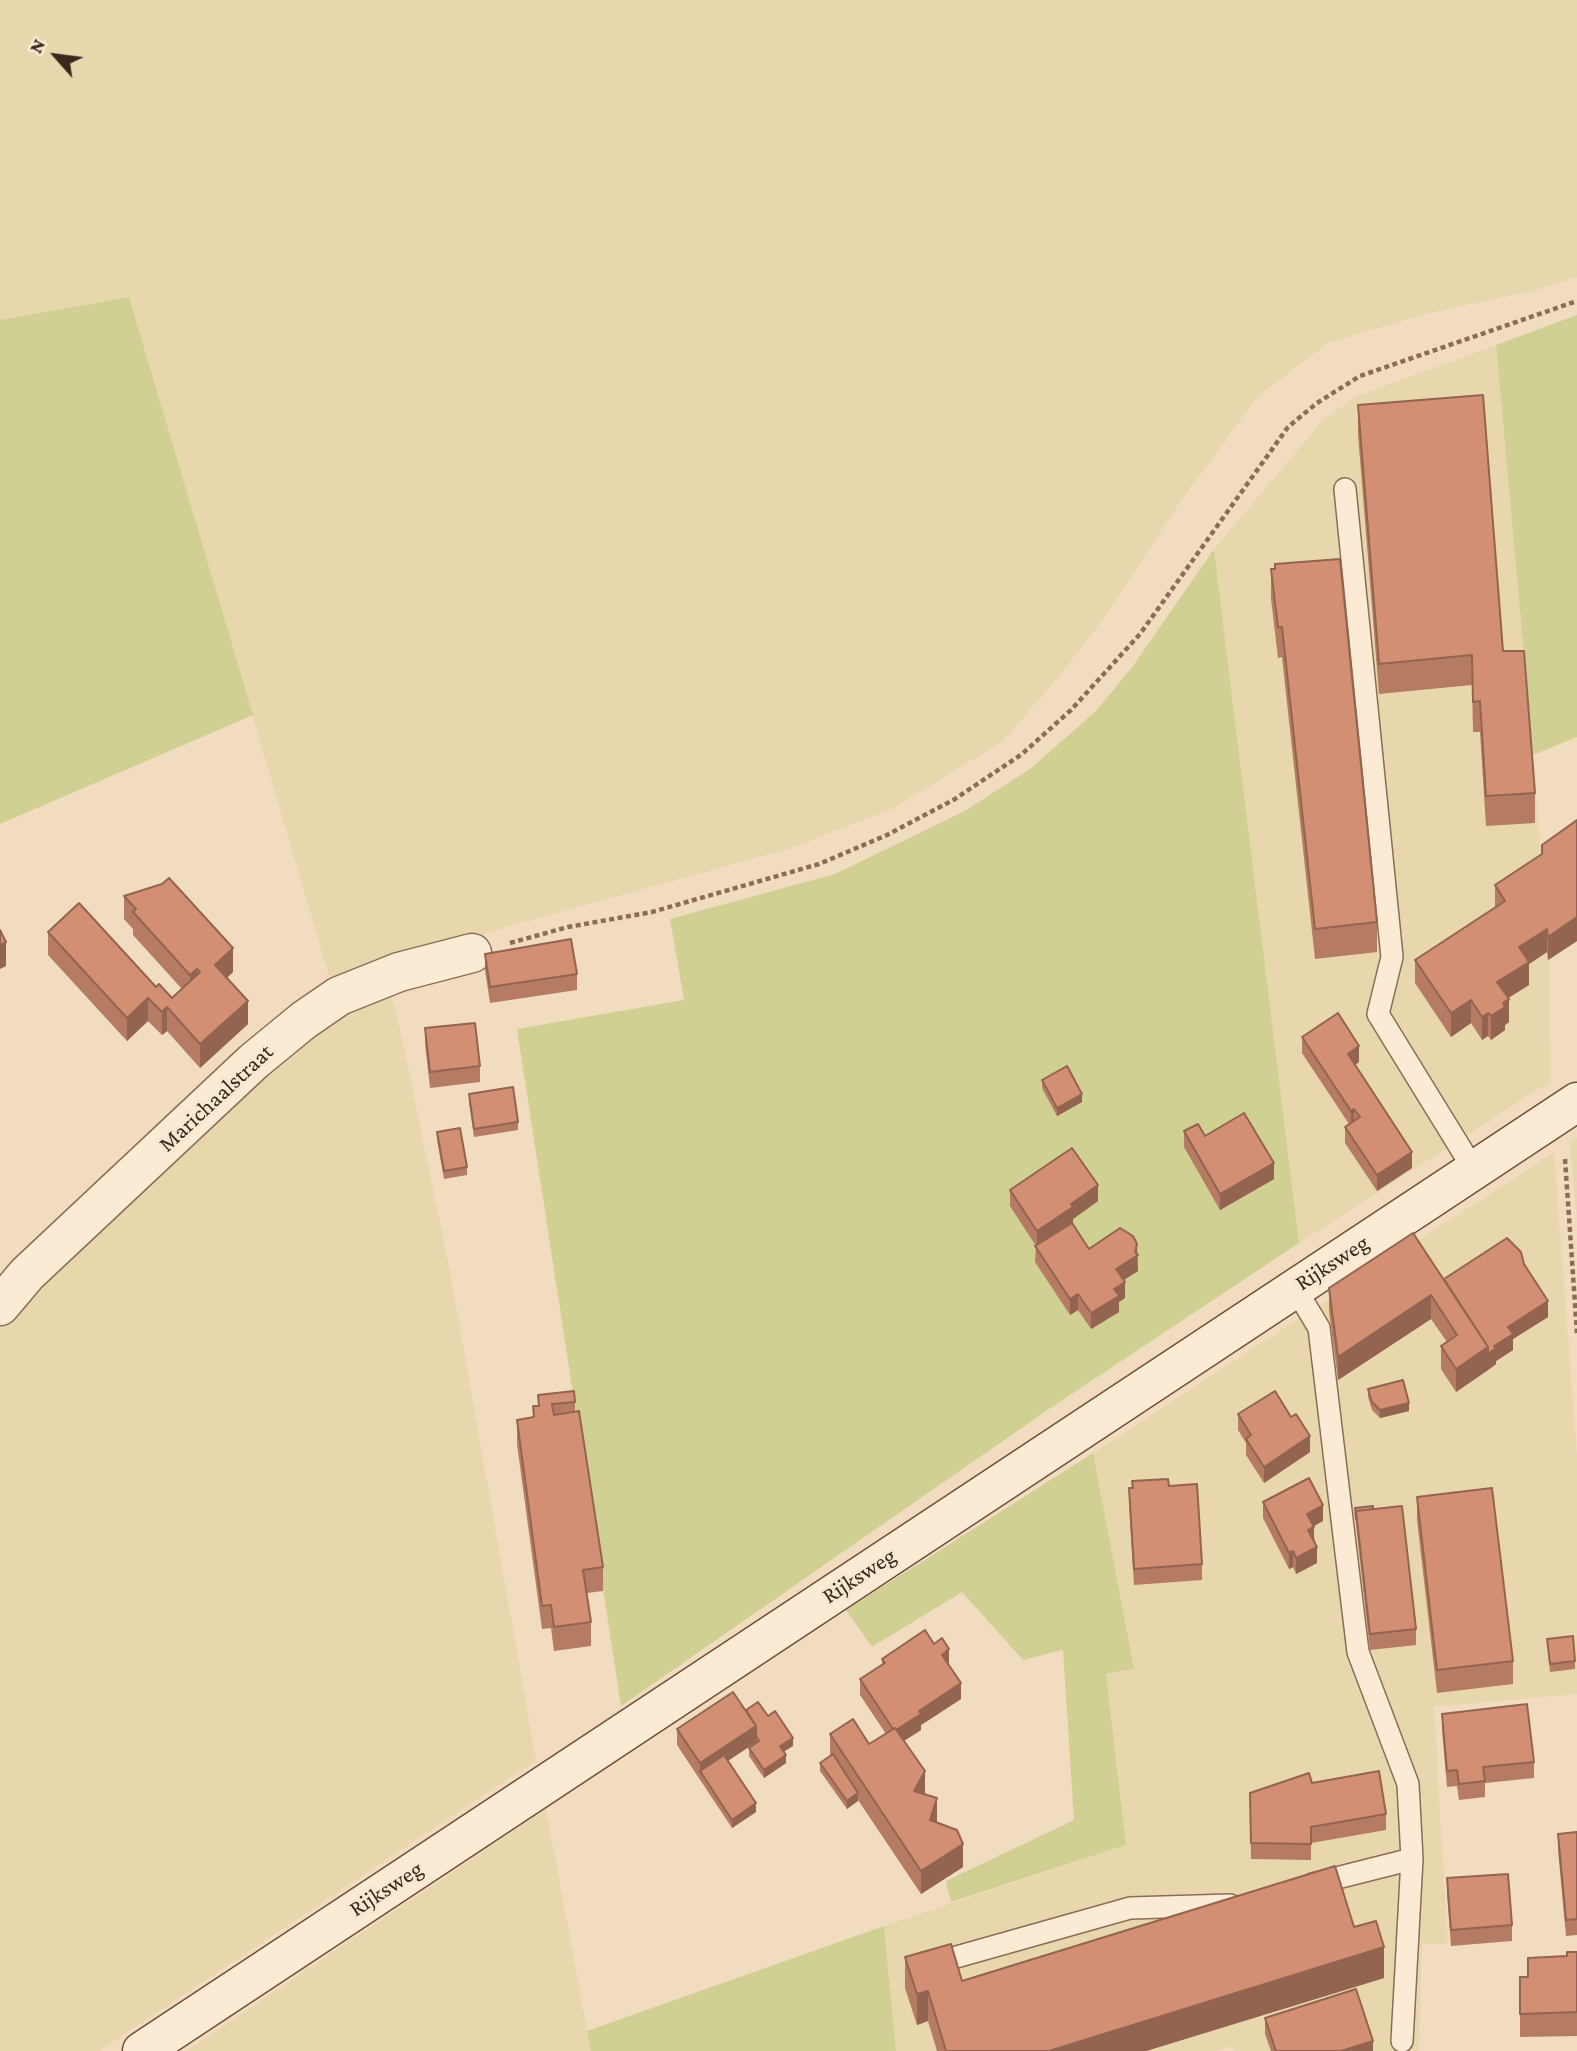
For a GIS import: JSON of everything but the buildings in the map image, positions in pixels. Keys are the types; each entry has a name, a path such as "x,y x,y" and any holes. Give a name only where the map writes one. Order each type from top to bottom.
{"main road":[{"name":"Marichaalstraat","path":"0,1306 47,1255 254,1061 304,1020 339,996 399,972 472,953"},
{"name":"Rijksweg","path":"142,2051 1563,1111"}],"lane":[{"path":"1345,489 1392,957 1378,1014 1474,1170"},
{"path":"1295,1288 1319,1328 1358,1652 1408,1784 1412,1859 1402,2040"},
{"path":"1293,1889 1412,1859"},
{"path":"910,1970 1130,1908 1227,1906 1253,1899"}],"path":[{"path":"472,953 568,927 652,912 819,864 887,835 955,799 1022,754 1071,710 1140,634 1288,427 1317,403 1360,376 1577,301"},
{"path":"1563,1111 1577,1332"}],"shaded area":[{"path":"0,0 1577,0 1577,277 1537,290 1430,313 1328,343 1257,397 1178,505 1107,614 1062,673 1002,742 892,809 792,848 510,926 331,983 129,297 0,320"},
{"path":"1496,345 1549,960 1551,1081 1299,1243 1214,549 1324,419 1357,396"},
{"path":"389,990 399,1024 450,1271 536,1760 99,2051 0,2051 0,1329 12,1311 325,1020"},
{"path":"1577,1137 1577,1223 1570,1141"},
{"path":"1554,1152 1577,1455 1577,1694 1434,1707 1448,1944 1422,1944 1419,2051 1234,2051 1232,2046 1215,2051 896,2051 884,1926 1126,1845 1106,1673 1134,1667 1093,1453"},
{"path":"546,1809 591,2051 186,2051"}],"green space":[{"path":"129,297 253,715 0,824 0,320"},
{"path":"1577,315 1577,737 1533,755 1496,345"},
{"path":"1214,549 1299,1243 1046,1411 621,1706 517,1029 684,1000 670,919 835,874 965,811 1030,769 1096,711 1133,666"},
{"path":"1093,1453 1134,1668 1106,1674 1126,1845 951,1902 946,1881 1074,1820 1063,1650 1023,1660 962,1592 872,1647 846,1610"},
{"path":"884,1926 896,2051 591,2051 587,2031"}]}
